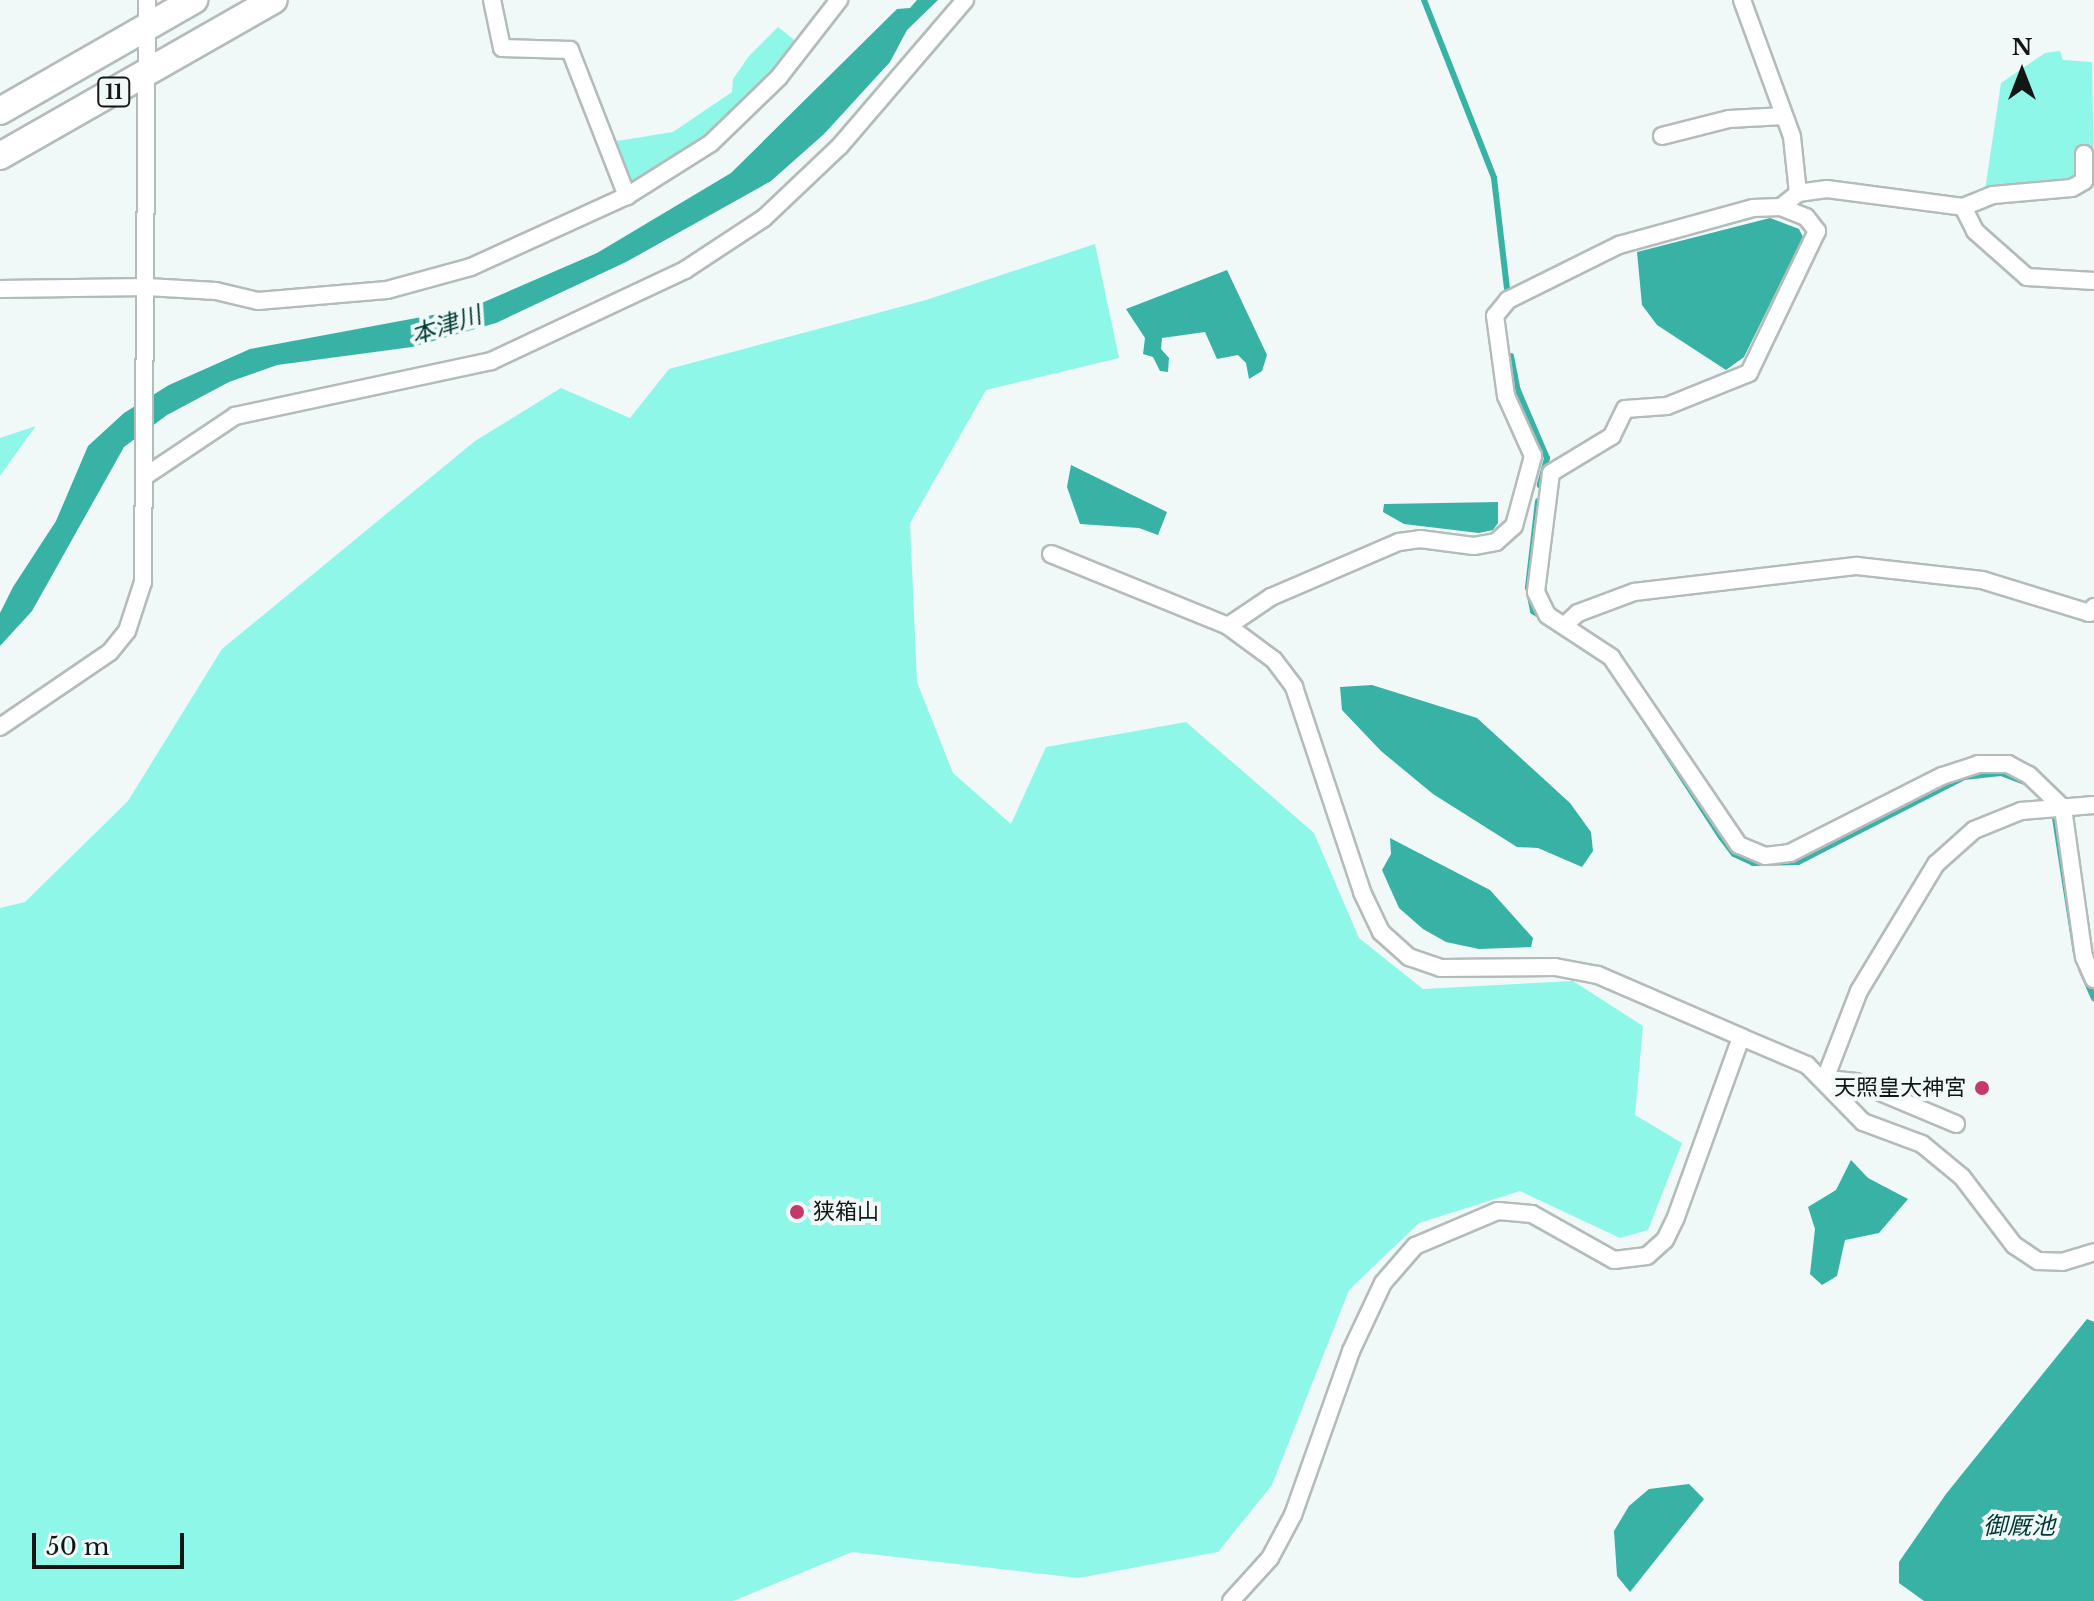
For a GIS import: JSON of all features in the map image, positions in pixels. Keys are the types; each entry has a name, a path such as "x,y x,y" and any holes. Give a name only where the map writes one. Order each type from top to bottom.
{"highway":[{"name":"11","path":"0,111 147,13 194,0"},
{"name":"11","path":"0,156 274,0"}],"street":[{"path":"492,0 502,48 570,50 627,196"},
{"path":"0,289 147,287 216,291 258,301 387,290 471,267 627,196 711,143 779,77 839,0"},
{"path":"147,470 235,416 491,361 685,270 764,218 840,146 965,0"},
{"path":"1742,0 1792,137 1798,193"},
{"path":"0,727 69,685 127,631 145,565 147,13"},
{"path":"1662,136 1729,119 1784,116"},
{"path":"1781,207 1798,193 1827,189 1963,207 1993,195 2072,188 2084,181 2084,154"},
{"path":"1228,626 1271,597 1399,542 1496,542 1514,526 1533,456 1506,396 1498,362 1495,316 1508,300 1619,245 1753,208 1781,207 1806,217 1817,231 1749,373 1667,406 1625,409 1612,436 1551,473 1536,592 1547,615 1566,624 1611,657 1739,845 1765,856 1790,853 1942,776 1978,764 2018,770 2051,791 2063,808 2084,957 2094,979"},
{"path":"1963,207 1975,231 2027,277 2094,281"},
{"path":"1051,554 1228,626 1274,660 1294,687 1362,892 1381,932 1409,957 1441,968 1555,967 1598,975 1741,1037 1774,1048 1825,1079 1863,1122 1922,1144 1962,1177 2014,1245 2038,1261 2062,1262 2094,1252"},
{"path":"1566,624 1578,613 1634,592 1827,567 1982,580 2089,613 2094,607"},
{"path":"1825,1079 1859,991 1936,864 1974,830 2021,811 2094,805"},
{"path":"1231,1601 1270,1558 1293,1515 1351,1351 1383,1283 1415,1246 1498,1211 1532,1214 1614,1260 1647,1256 1665,1240 1676,1217 1741,1037"},
{"path":"1825,1079 1856,1082 1956,1124"}],"shaded area":[{"path":"778,27 798,43 765,83 728,122 630,188 617,141 673,132 732,92 733,79 749,56"},
{"path":"2060,51 2063,60 2092,62 2094,183 1985,190 2001,83 2045,53"},
{"path":"1095,244 1119,358 986,390 910,523 917,682 953,773 1011,824 1046,747 1186,722 1314,833 1359,938 1423,989 1573,981 1643,1026 1635,1115 1682,1143 1648,1230 1620,1238 1520,1191 1419,1223 1349,1290 1272,1485 1218,1552 1078,1578 852,1552 733,1601 0,1601 0,908 25,902 128,801 222,649 475,441 561,388 630,418 669,369 926,300"},
{"path":"36,426 27,438 0,476 0,438"}],"water":[{"name":"本津川","path":"917,0 938,0 907,30 890,62 824,134 771,181 626,262 496,323 412,347 277,365 229,382 167,415 124,447 32,611 0,646 0,613 13,587 56,521 88,446 124,413 169,385 250,349 470,308 597,253 731,173 897,9 910,8"},
{"path":"1770,218 1799,229 1803,237 1744,357 1726,370 1657,325 1642,305 1637,252"},
{"path":"1227,270 1267,355 1262,371 1249,379 1246,363 1238,355 1217,359 1205,332 1162,338 1161,349 1169,358 1168,372 1160,371 1153,357 1143,354 1145,338 1126,309"},
{"path":"1071,465 1167,512 1158,535 1139,528 1080,524 1067,487"},
{"path":"1498,502 1498,523 1493,530 1479,533 1404,524 1383,512 1384,504"},
{"path":"1372,685 1477,718 1570,803 1591,832 1593,851 1582,867 1538,848 1517,847 1433,794 1381,751 1342,710 1340,687"},
{"path":"1390,838 1490,890 1533,938 1531,947 1479,949 1446,942 1423,929 1399,908 1382,870 1391,854"},
{"path":"1851,1160 1868,1178 1908,1199 1879,1233 1845,1240 1837,1276 1822,1285 1810,1274 1815,1229 1808,1207 1836,1190"},
{"name":"御厩池","path":"2087,1319 2094,1322 2094,1601 1924,1601 1899,1583 1899,1562 1946,1494"},
{"path":"1689,1484 1704,1499 1630,1592 1617,1576 1614,1531 1629,1506 1649,1489"}],"waterway":[{"path":"1424,0 1494,178 1507,288"},
{"path":"1511,356 1517,388 1547,458 1540,485"},
{"path":"1538,501 1528,587 1533,611 1543,618"},
{"path":"1654,734 1734,854 1753,863 1798,862 1964,777 2001,773 2025,782"},
{"path":"2055,818 2076,954"},
{"path":"2081,969 2094,998"}],"place":[{"name":"天照皇大神宮","path":"1982,1088"},
{"name":"狭箱山","path":"797,1212"}]}
